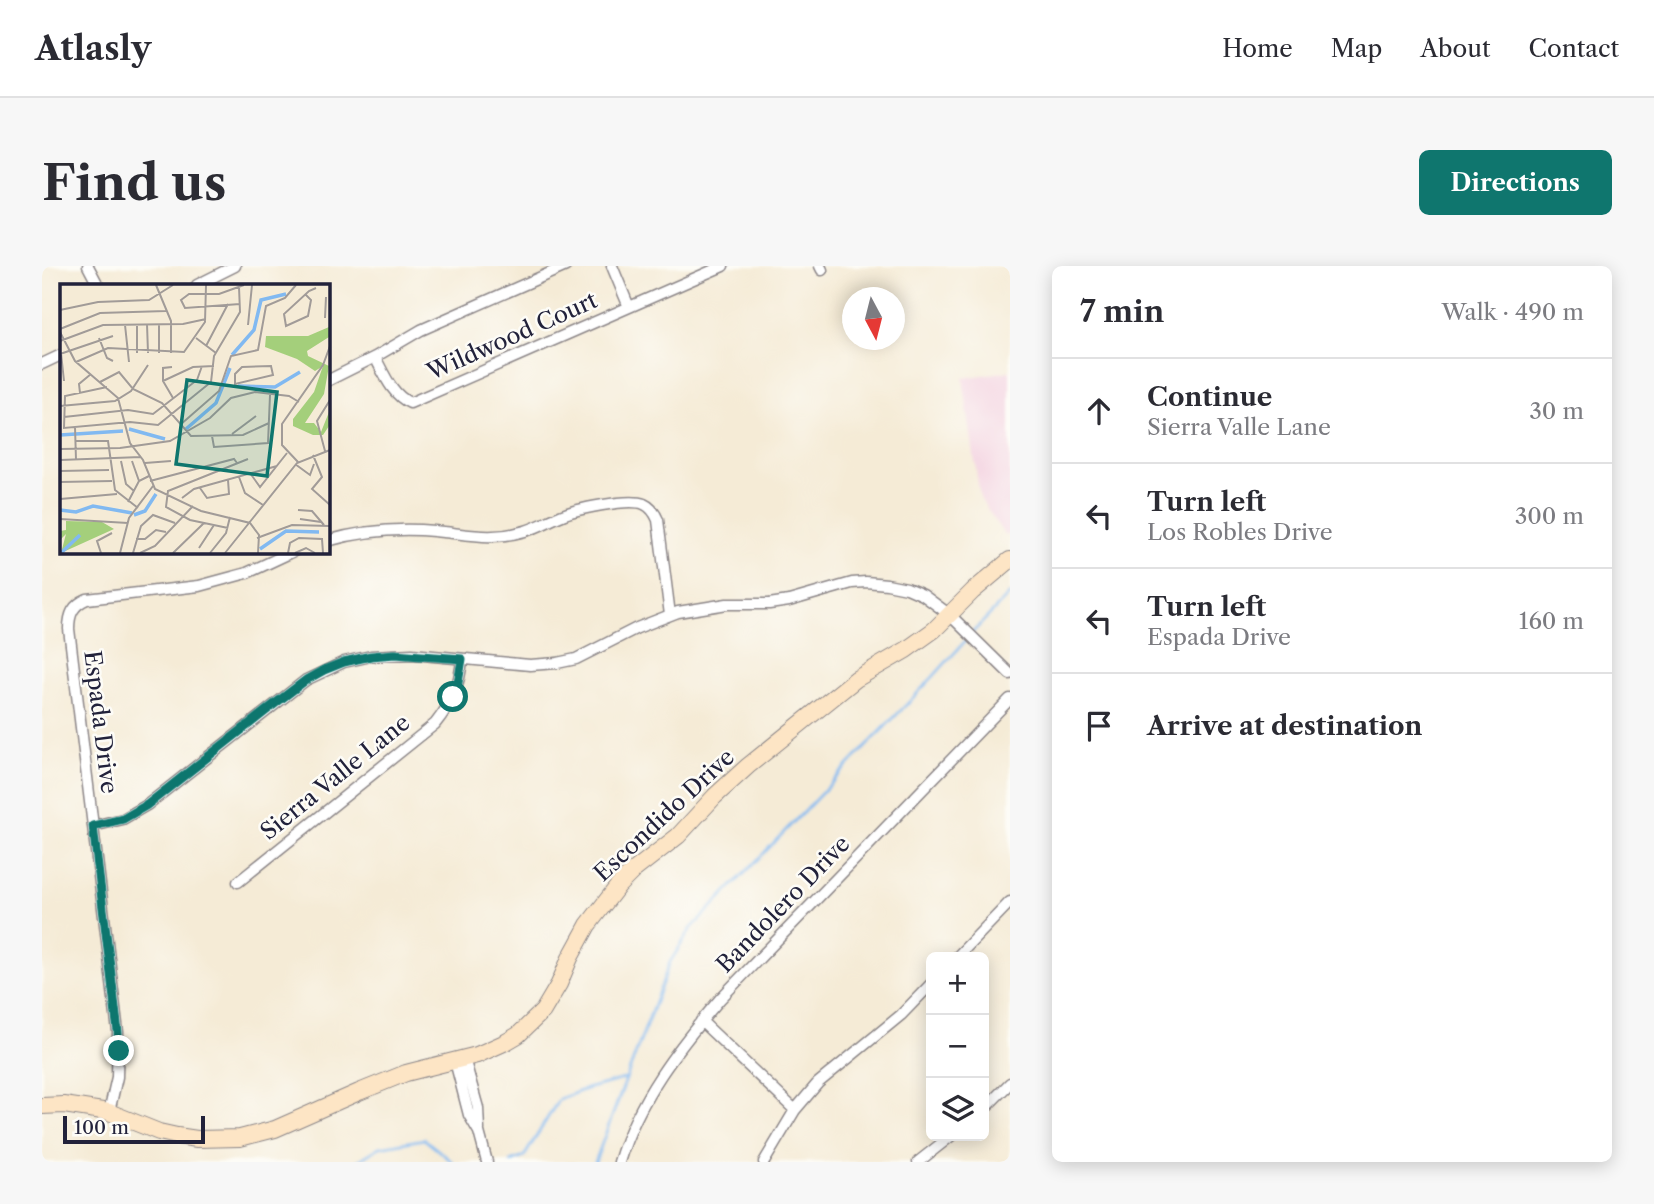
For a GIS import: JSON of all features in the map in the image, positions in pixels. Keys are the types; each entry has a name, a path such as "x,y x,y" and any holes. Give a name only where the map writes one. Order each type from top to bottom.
{"street":[{"path":"88,266 97,284"},
{"path":"329,380 421,330 566,266"},
{"path":"612,266 629,307"},
{"name":"Wildwood Court","path":"375,357 393,389 410,403 723,266"},
{"path":"199,284 229,267"},
{"path":"42,364 60,355"},
{"path":"329,541 396,530 502,537 527,531 559,516 589,507 640,503 650,508 658,520 670,615"},
{"name":"Espada Drive","path":"109,1112 117,1076 118,1032 69,629 71,611 87,599 199,586 223,580 247,573 290,553"},
{"name":"Escondido Drive","path":"42,1106 64,1105 109,1112 159,1132 177,1136 221,1140 240,1138 275,1129 406,1073 477,1055 506,1042 518,1035 543,1011 583,933 601,906 625,879 678,836 715,796 748,766 856,679 919,642 989,576 1010,560"},
{"path":"93,826 123,819 147,805 306,680 344,662 371,656 395,654 530,665 557,663 576,659 637,628 670,615 727,604 789,601 852,583 866,582 897,586 923,595 950,615 1010,674"},
{"name":"Sierra Valle Lane","path":"238,882 435,724 453,697 462,659"},
{"name":"Bandolero Drive","path":"619,1162 638,1114 687,1037 720,999 1010,699"},
{"path":"962,952 1010,902"},
{"path":"764,1162 795,1111 818,1083 901,1015 926,989"},
{"path":"701,1021 795,1111"},
{"path":"460,1060 470,1115 479,1132 487,1162"},
{"path":"989,1104 1010,1083"},
{"path":"918,1162 945,1141"}],"shaded area":[{"path":"1010,371 1010,532 1005,536 980,498 963,378"}],"waterway":[{"path":"972,633 1010,594"},
{"path":"595,1162 670,962 691,929 968,638"},
{"path":"511,1162 524,1157 559,1099 624,1079"},
{"path":"356,1162 380,1147 424,1139 453,1162"}],"route":[{"path":"119,1051 93,826 123,819 147,805 306,680 344,662 395,654 462,659 453,697"}]}
